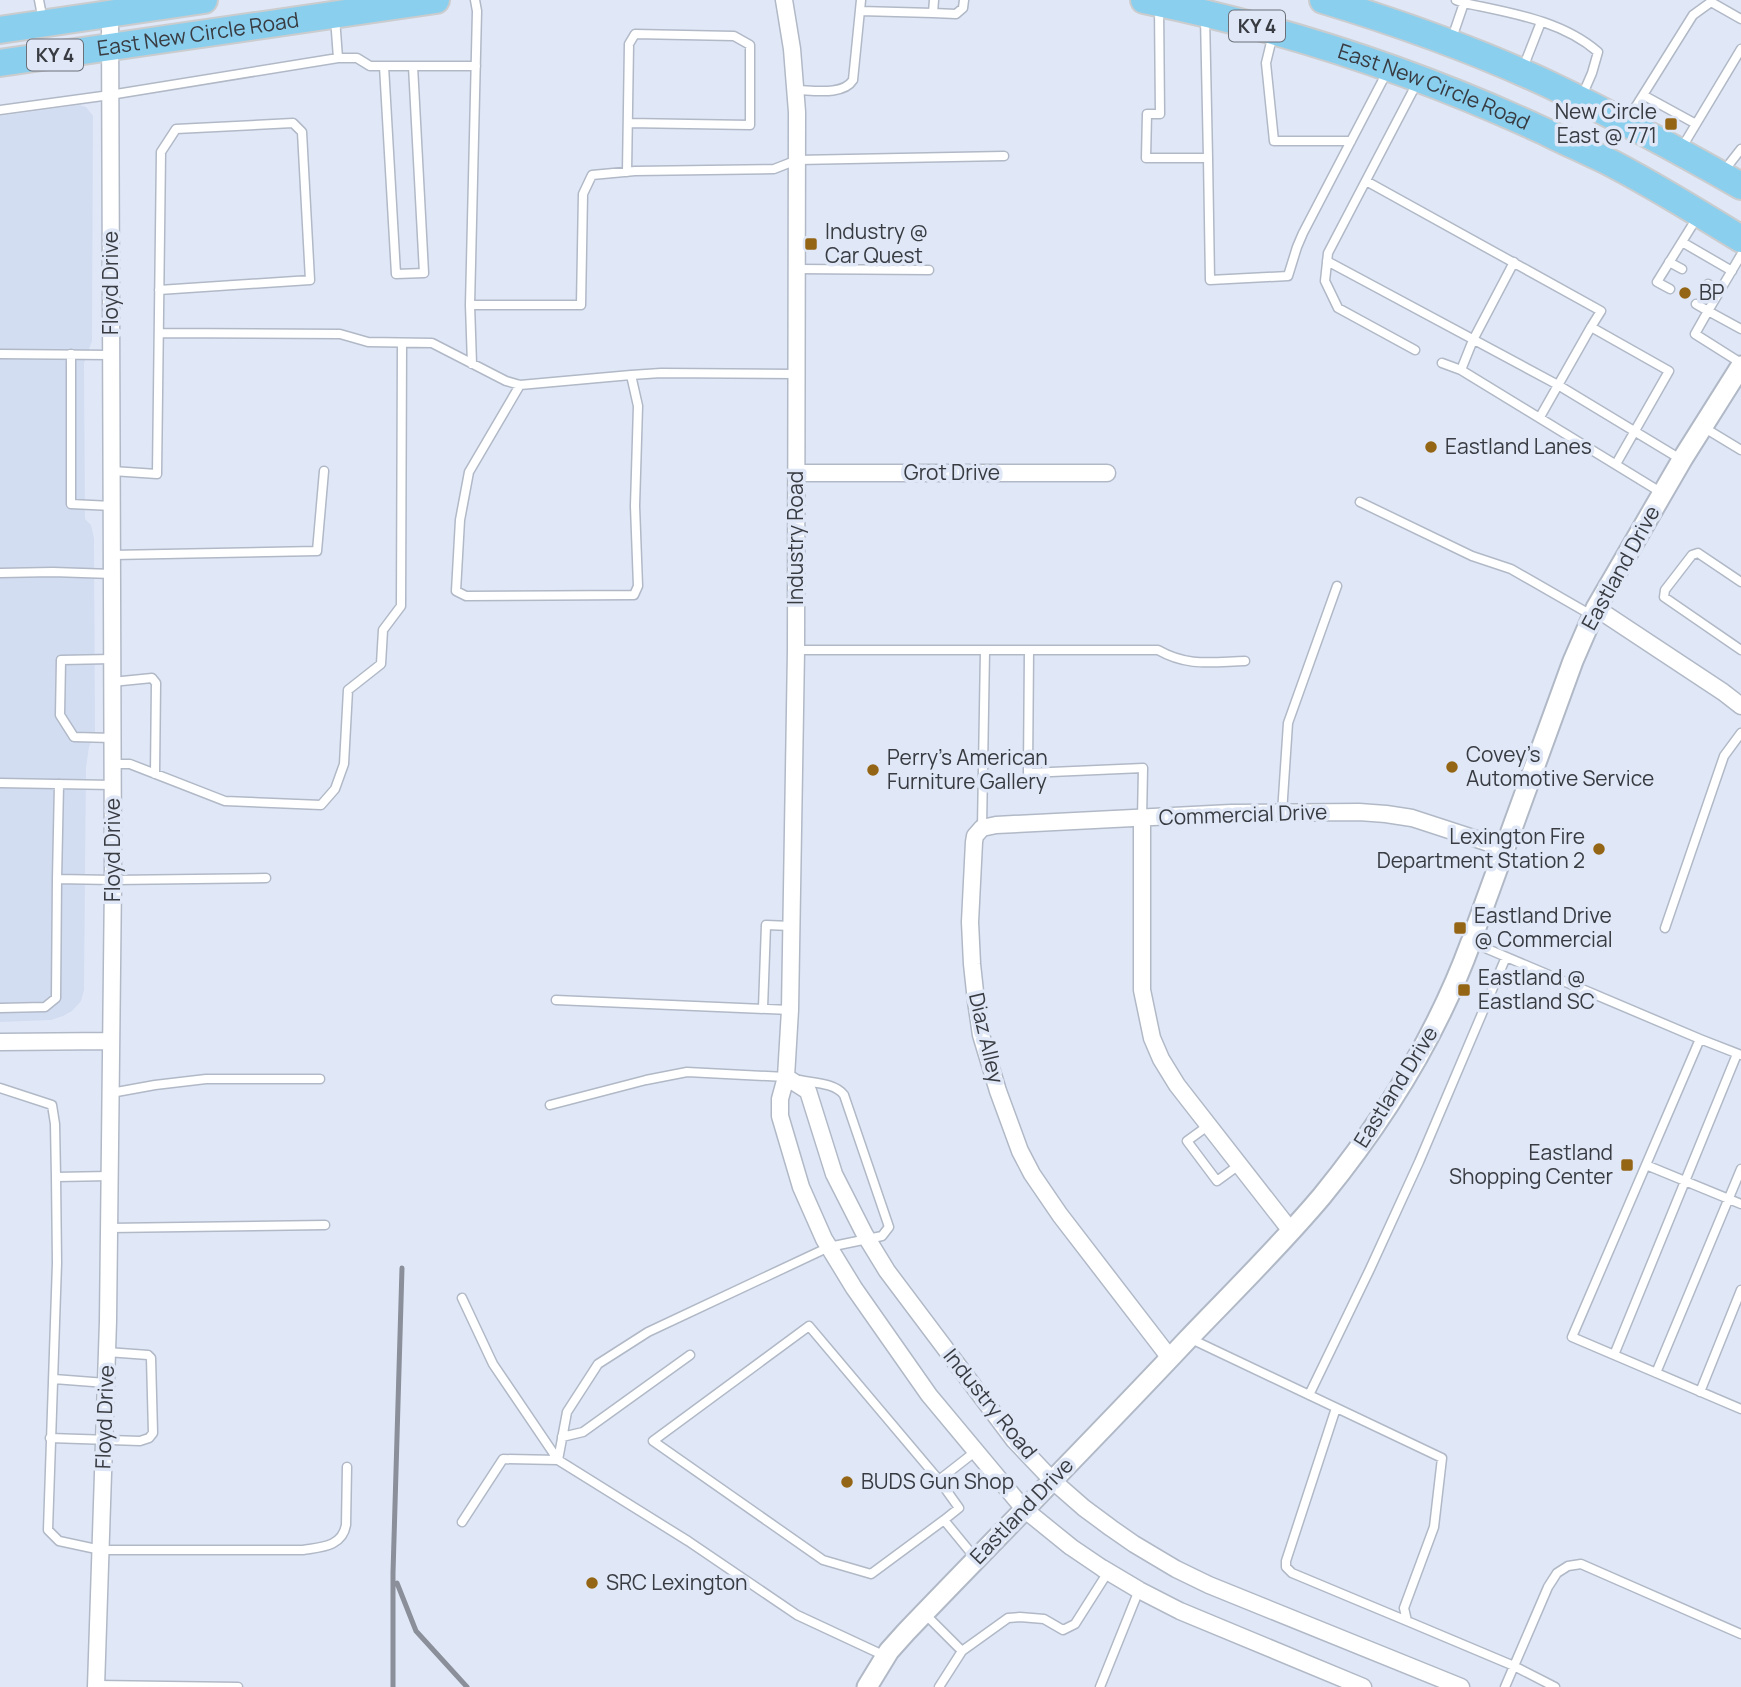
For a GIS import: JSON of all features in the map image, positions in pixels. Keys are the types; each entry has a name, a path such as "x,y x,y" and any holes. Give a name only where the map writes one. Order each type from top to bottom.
{"highway":[{"name":"East New Circle Road","path":"0,30 42,12 204,0"},
{"name":"East New Circle Road","path":"0,63 436,0"},
{"path":"1323,0 1450,43 1521,72 1626,123 1731,180"},
{"name":"East New Circle Road","path":"1151,1 1274,31 1389,67 1487,104 1612,163 1741,239"}],"street":[{"name":"Industry Road","path":"784,0 792,49 797,112 796,650 790,1010 786,1077 780,1099 780,1116 801,1187 829,1247 854,1288 929,1395 1024,1509 1071,1547 1139,1590 1180,1611 1363,1687"},
{"name":"Floyd Drive","path":"97,1686 107,1352 113,880 110,7"},
{"name":"Eastland Drive","path":"867,1687 886,1656 924,1613 1290,1231 1373,1130 1436,1021 1464,963 1573,661 1594,612 1662,493 1741,365"},
{"name":"Grot Drive","path":"796,473 1107,473"},
{"path":"1594,612 1741,706"},
{"name":"Commercial Drive","path":"1290,1231 1177,1085 1152,1038 1142,990 1142,819 1231,813 1386,814 1412,818 1504,848"},
{"path":"982,828 996,825 1142,819"},
{"name":"Diaz Alley","path":"982,828 975,836 974,842 970,922 972,964 982,1035 998,1091 1032,1174 1060,1215 1170,1358"},
{"path":"0,1042 111,1041"},
{"name":"Industry Road","path":"786,1077 808,1091 834,1174 887,1271 1014,1440 1052,1480 1111,1528 1176,1569 1209,1585 1461,1687"}],"lane":[{"path":"472,364 470,305 477,11 475,0"},
{"path":"795,90 838,90 849,86 853,80 861,0"},
{"path":"933,13 934,0"},
{"path":"860,11 957,14 964,0"},
{"path":"1151,1 1160,114 1147,114 1146,158 1208,158"},
{"path":"1450,43 1461,1 1532,18 1584,40 1598,52 1580,100"},
{"path":"1626,123 1693,15 1711,2 1741,19"},
{"path":"1205,13 1210,280 1288,276 1303,233 1389,67"},
{"path":"335,15 338,58"},
{"path":"1521,72 1541,22"},
{"path":"1274,31 1266,63 1274,142 1351,141"},
{"path":"627,172 629,44 635,34 734,36 750,45 750,125 628,123"},
{"path":"1679,152 1741,50"},
{"path":"0,110 338,58 357,58 370,66 476,65"},
{"path":"384,66 396,274 424,273 413,66"},
{"path":"1415,350 1338,307 1325,281 1328,253 1419,78"},
{"path":"1643,95 1696,124"},
{"path":"112,471 157,474 159,290 161,152 176,129 293,123 302,132 310,280 159,290"},
{"path":"1731,180 1741,150"},
{"path":"470,305 582,305 583,194 592,176 627,172 774,169 797,160 1004,156"},
{"path":"1366,181 1601,311 1540,417"},
{"path":"1670,289 1657,282 1699,213"},
{"path":"1682,242 1732,271"},
{"path":"1741,255 1695,334 1741,365"},
{"path":"1327,261 1558,384 1682,460"},
{"path":"1461,370 1473,340 1514,262"},
{"path":"1669,262 1682,269"},
{"path":"796,269 929,270"},
{"path":"1708,284 1720,291"},
{"path":"1696,304 1741,329"},
{"path":"1591,327 1669,371 1616,464"},
{"path":"159,333 340,334 368,342 432,343 506,382 520,385 661,373 796,374"},
{"path":"113,764 130,764 225,801 321,805 335,789 344,764 348,690 381,664 383,630 401,606 402,343"},
{"path":"0,354 111,355"},
{"path":"72,354 71,504 112,506"},
{"path":"1442,363 1461,370 1662,493"},
{"path":"520,385 469,472 460,520 456,591 466,596 634,595 638,586 635,506 638,406 631,375"},
{"path":"1703,427 1741,450"},
{"path":"112,555 317,551 324,471"},
{"path":"1360,502 1472,556 1511,569 1594,612"},
{"path":"1741,582 1698,553 1692,555 1678,572 1665,590 1664,597 1741,650"},
{"path":"0,573 112,574"},
{"path":"1282,813 1288,723 1337,586"},
{"path":"796,650 1158,650 1172,658 1189,662 1245,661"},
{"path":"982,828 985,650"},
{"path":"1029,650 1028,772 1143,768 1142,819"},
{"path":"113,659 61,660 60,715 74,737 113,738"},
{"path":"113,682 152,678 156,683 155,774"},
{"path":"1665,928 1724,756 1741,733"},
{"path":"0,783 113,785"},
{"path":"0,1008 46,1007 56,998 59,784"},
{"path":"57,879 266,878"},
{"path":"763,1009 766,925 791,926"},
{"path":"1473,938 1506,957 1739,1055 1614,1355"},
{"path":"1309,1395 1419,1162 1506,957"},
{"path":"556,1000 790,1010"},
{"path":"1700,1039 1572,1337 1741,1409"},
{"path":"550,1105 687,1072 786,1077 833,1086 844,1094 889,1227 882,1236 829,1247 648,1332 598,1364 567,1412 558,1460"},
{"path":"111,1093 206,1079 320,1079"},
{"path":"0,1088 52,1105 55,1125 57,1263 48,1530 58,1541 101,1549 303,1550 335,1544 345,1534 347,1467"},
{"path":"1209,1125 1187,1141 1217,1181 1239,1165"},
{"path":"1646,1165 1741,1204"},
{"path":"1656,1373 1741,1169"},
{"path":"56,1177 110,1176"},
{"path":"109,1228 325,1225"},
{"path":"1700,1392 1741,1290"},
{"path":"461,1298 494,1364 558,1460 688,1541 797,1615 886,1656"},
{"path":"809,1326 939,1480 959,1508 944,1520 871,1574 823,1560 653,1441 809,1326"},
{"path":"1189,1338 1442,1458 1434,1527 1404,1608 1407,1621"},
{"path":"50,1437 139,1441 149,1438 153,1433 151,1358 148,1355 107,1352"},
{"path":"562,1437 583,1432 690,1354"},
{"path":"54,1379 106,1383"},
{"path":"1336,1408 1286,1567 1292,1573 1514,1666 1555,1687"},
{"path":"939,1480 976,1451"},
{"path":"463,1522 503,1459 558,1460"},
{"path":"944,1520 976,1559"},
{"path":"1505,1687 1548,1587 1557,1573 1568,1566 1581,1564 1741,1634"},
{"path":"939,1687 962,1651 1008,1618 1044,1619 1063,1630 1075,1624 1108,1572"},
{"path":"1100,1687 1139,1590"},
{"path":"924,1613 962,1651"},
{"path":"97,1686 238,1687"}],"shaded area":[{"path":"79,105 86,107 93,116 92,341 84,363 85,519 91,525 94,538 95,732 86,767 84,990 81,1001 63,1016 51,1020 0,1022 0,116"}],"railway":[{"path":"393,1687 393,1573 402,1268"},
{"path":"397,1583 416,1631 467,1687"}],"place":[{"name":"New Circle East @ 771","path":"1671,124"},
{"name":"Industry @ Car Quest","path":"811,244"},
{"name":"BP","path":"1685,293"},
{"name":"Eastland Lanes","path":"1431,447"},
{"name":"Covey’s Automotive Service","path":"1452,767"},
{"name":"Perry's American Furniture Gallery","path":"873,770"},
{"name":"Lexington Fire Department Station 2","path":"1599,849"},
{"name":"Eastland Drive @ Commercial","path":"1460,928"},
{"name":"Eastland @ Eastland SC","path":"1464,990"},
{"name":"Eastland Shopping Center","path":"1627,1165"},
{"name":"BUDS Gun Shop","path":"847,1482"},
{"name":"SRC Lexington","path":"592,1583"}]}
